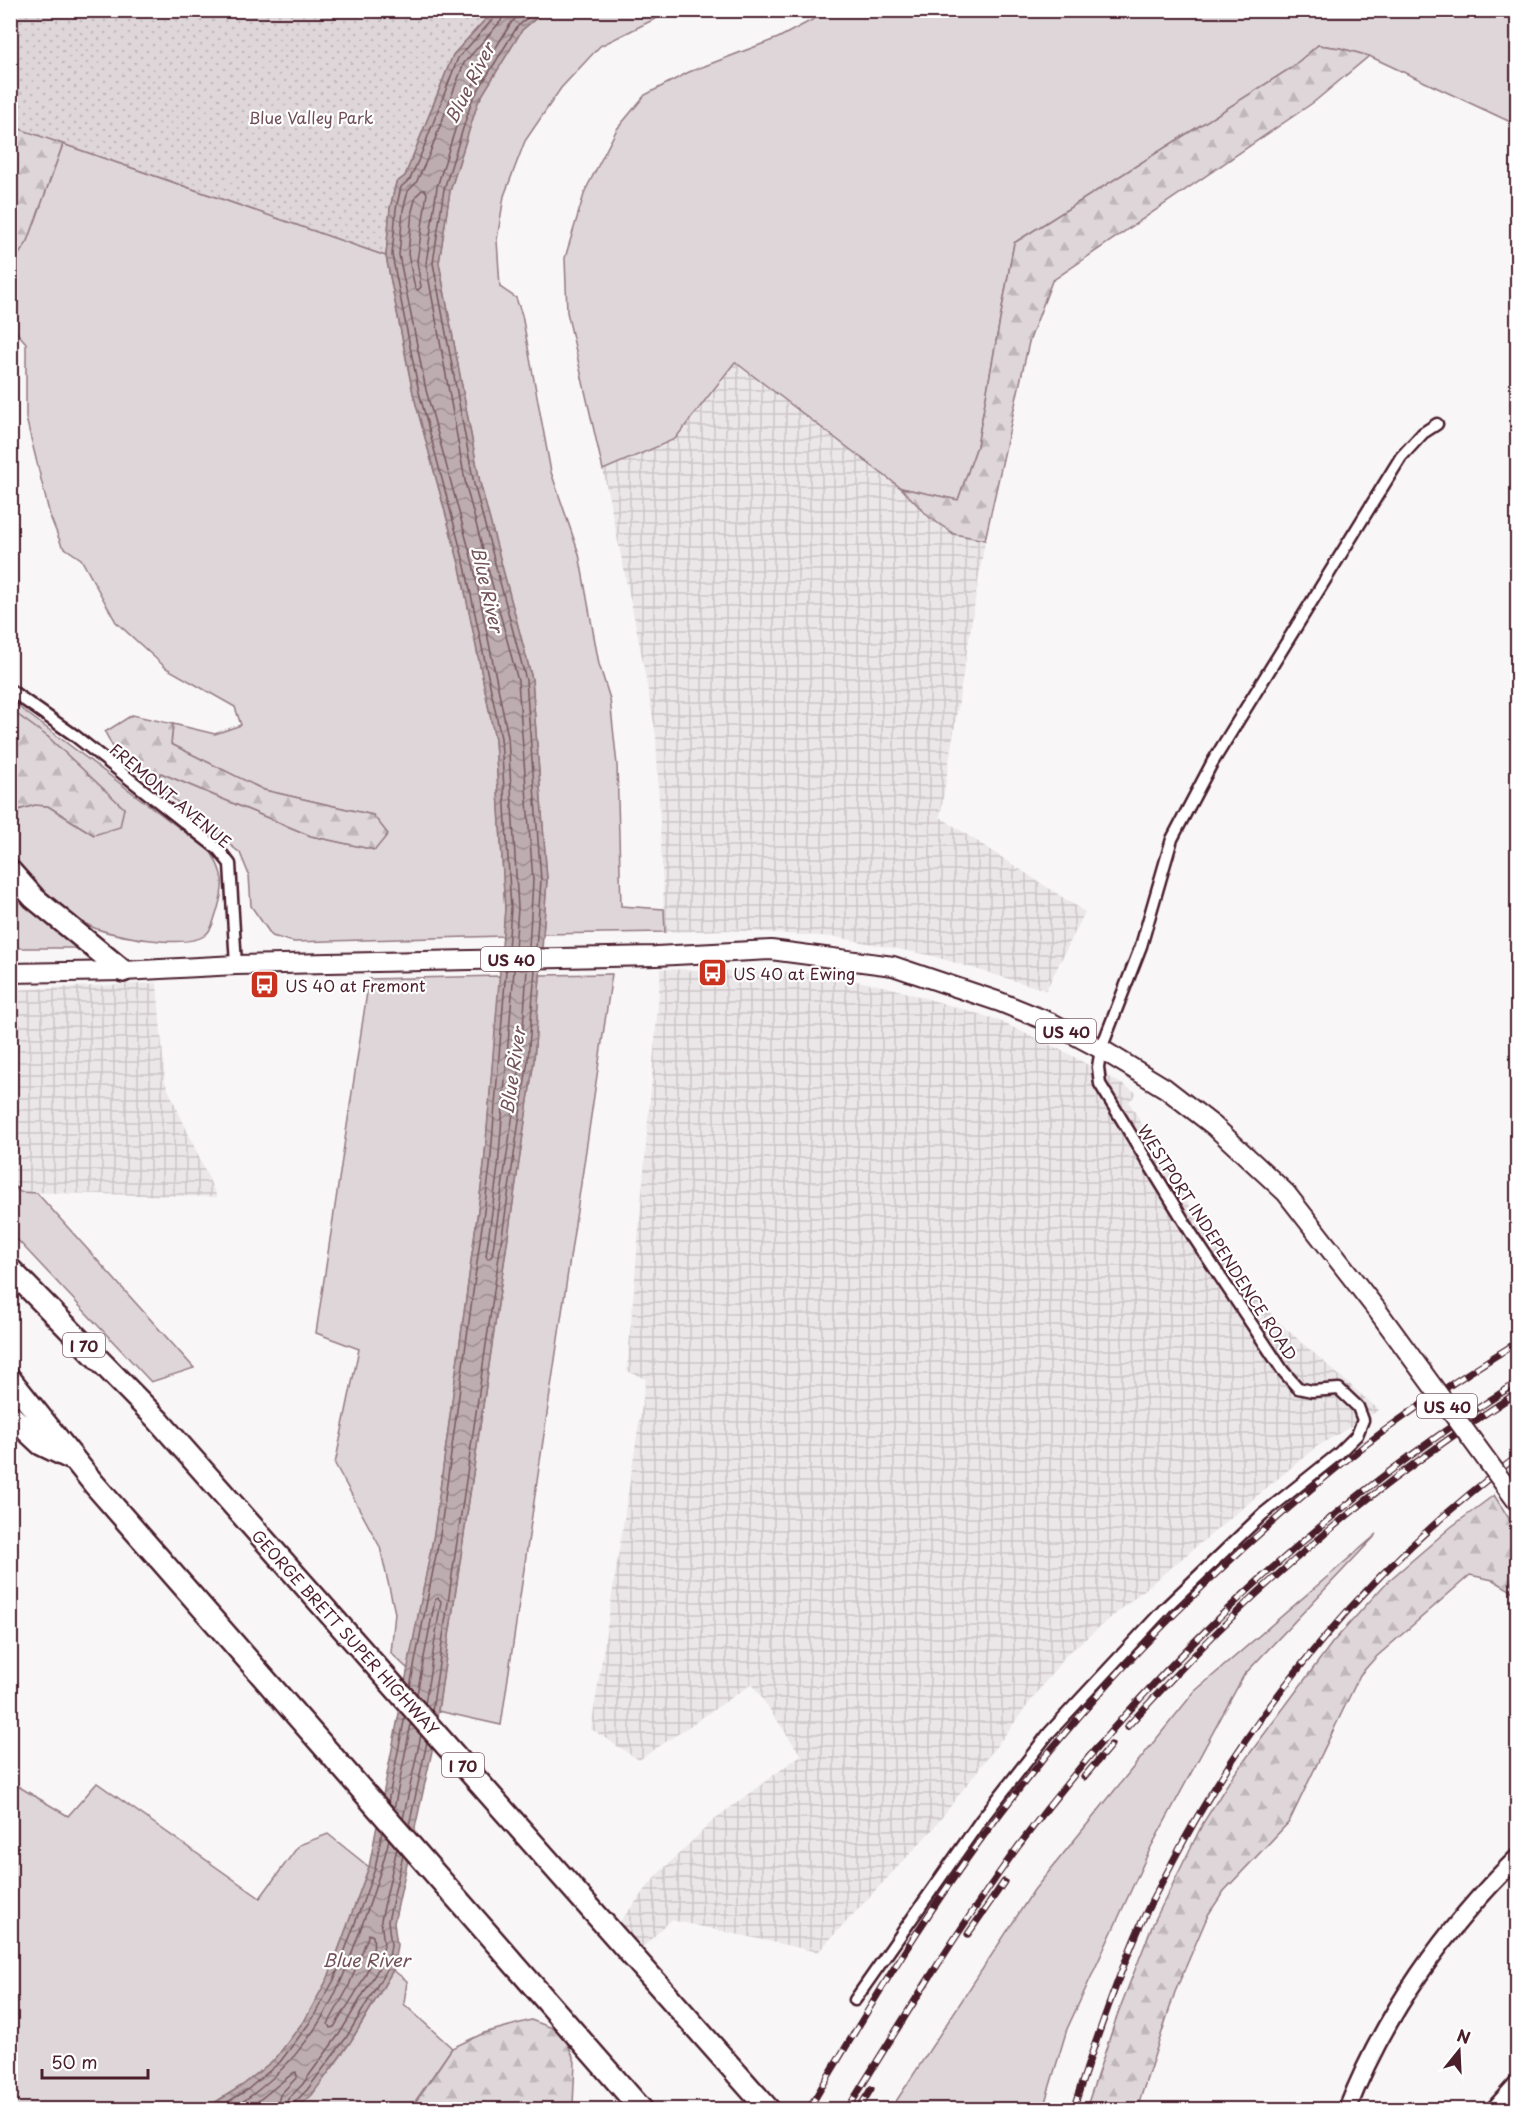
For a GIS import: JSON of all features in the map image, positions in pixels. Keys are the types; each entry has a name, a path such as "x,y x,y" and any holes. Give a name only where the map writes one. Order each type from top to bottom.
{"highway":[{"path":"10,871 34,897 123,971"},
{"name":"GEORGE BRETT SUPER HIGHWAY","path":"10,1269 158,1420 769,2109"},
{"path":"10,1379 94,1484 642,2109"},
{"path":"10,1415 41,1444 75,1461"}],"main road":[{"name":"US 40","path":"10,973 123,971 236,965 656,956 771,950 893,966 1000,1002 1052,1023 1101,1049 1165,1088 1214,1126 1286,1193 1377,1310 1518,1503"},
{"path":"1350,2108 1378,2042 1422,1969 1464,1914 1518,1857"},
{"path":"1494,2109 1518,2083"}],"street":[{"path":"1101,1049 1141,946 1172,839 1212,763 1401,457 1423,433 1437,424"},
{"name":"FREMONT AVENUE","path":"10,690 74,735 218,849 230,864 236,965"},
{"name":"WESTPORT INDEPENDENCE ROAD","path":"855,2000 981,1820 1049,1733 1165,1608 1263,1514 1338,1454 1357,1435 1363,1420 1358,1407 1339,1389 1312,1391 1298,1388 1283,1371 1193,1236 1100,1084 1098,1067 1101,1049"}],"shaded area":[{"path":"734,362 901,488 929,517 954,534 985,540 940,817 1085,912 1046,990 929,955 836,937 729,930 665,932 656,735 603,470 675,439"},
{"path":"661,969 814,973 888,987 995,1019 1067,1053 1137,1093 1129,1102 1196,1217 1276,1320 1379,1410 1316,1447 1066,1655 933,1829 818,1952 671,1920 642,1948 619,1923 657,1875 716,1818 801,1755 752,1684 639,1760 591,1729 646,1379 627,1371"},
{"path":"157,983 165,1082 217,1197 20,1192 10,1182 10,990"}],"green space":[{"name":"Blue Valley Park","path":"10,11 493,11 453,55 405,176 396,183 390,208 386,256 11,126"},
{"path":"11,11 68,80 63,144 28,241 11,266"},
{"path":"545,11 671,11 600,46 561,88 525,141 504,196 497,240 500,287 516,298 522,315 551,472 579,554 599,664 610,699 617,765 621,906 664,909 665,932 543,934 547,880 532,679 480,483 439,263 450,191 478,102 522,30"},
{"path":"829,11 1517,11 1517,125 1369,56 1318,45 1291,68 1014,243 977,446 958,500 901,488 735,362 675,439 603,470 567,312 565,258 585,191 617,129 645,95 689,72 778,38"},
{"path":"1318,45 1369,56 1314,102 1052,281 1029,342 985,540 954,534 929,517 901,488 958,500 977,446 1014,243 1291,68"},
{"path":"63,144 386,256 413,393 460,567 495,739 505,909 503,936 294,942 272,936 251,906 249,875 240,853 154,783 161,773 311,836 375,850 373,815 264,790 171,744 173,724 215,734 241,725 235,707 166,668 116,622 81,559 62,546 50,516 26,418 26,343 11,326 10,266 28,241"},
{"path":"11,701 211,852 221,873 222,886 213,924 204,936 181,941 148,940 92,927 57,904 11,854 11,812 35,805 48,806 94,835 124,809 48,737 11,710"},
{"path":"11,710 48,737 124,808 120,827 94,835 48,806 35,805 11,812"},
{"path":"132,715 173,724 171,744 264,790 373,815 388,834 375,850 311,836 161,773 154,783 113,747 105,732"},
{"path":"10,890 48,923 84,948 11,948"},
{"path":"612,974 501,1725 438,1711 534,1060 540,975"},
{"path":"500,976 484,1166 434,1534 408,1669 391,1653 395,1613 380,1547 335,1464 359,1349 316,1333 369,979"},
{"path":"10,1182 20,1192 37,1193 194,1368 151,1382 11,1233"},
{"path":"1494,1495 1517,1531 1517,1594 1493,1580 1470,1575 1375,1658 1360,1675 1289,1822 1224,1891 1208,1915 1175,1992 1137,2109 1086,2109 1118,2013 1153,1924 1203,1823 1230,1780 1332,1643 1387,1582 1451,1527"},
{"path":"1377,1534 1244,1675 1151,1847 1067,2029 1043,2109 891,2109 1034,1890 1195,1691"},
{"path":"11,1782 68,1816 97,1783 260,1898 299,1845 328,1834 369,1867 328,1978 306,2018 276,2058 243,2085 204,2109 11,2110"},
{"path":"393,1970 407,1981 404,2004 452,2048 410,2109 296,2110 311,2095 337,2061"},
{"path":"531,2020 563,2032 575,2062 573,2105 570,2109 410,2110 452,2048 484,2033"}],"water":[{"name":"Blue River","path":"493,11 545,11 522,30 478,102 450,191 439,263 480,483 532,679 547,880 534,1060 432,1751 394,1923 397,1945 393,1970 351,2041 312,2095 296,2109 204,2110 243,2085 276,2058 306,2018 328,1978 369,1867 434,1534 484,1166 505,909 495,739 460,567 413,393 386,256 390,208 396,183 405,176 453,55"}],"railway":[{"path":"808,2110 901,1958 975,1847 1042,1761 1127,1664 1218,1572 1314,1487 1401,1419 1518,1342"},
{"path":"847,2110 994,1880 1070,1780 1126,1715 1246,1592 1310,1535 1446,1430 1518,1382"},
{"path":"1127,1727 1217,1632 1303,1552 1392,1480 1518,1392"},
{"path":"1073,2110 1113,1994 1144,1918 1206,1803 1242,1746 1323,1639 1367,1590 1415,1542 1518,1456"},
{"path":"1084,1777 1111,1745"},
{"path":"968,1934 1004,1882"},
{"path":"858,2110 871,2089"}],"place":[{"name":"US 40 at Ewing","path":"712,973"},
{"name":"US 40 at Fremont","path":"264,985"}]}
